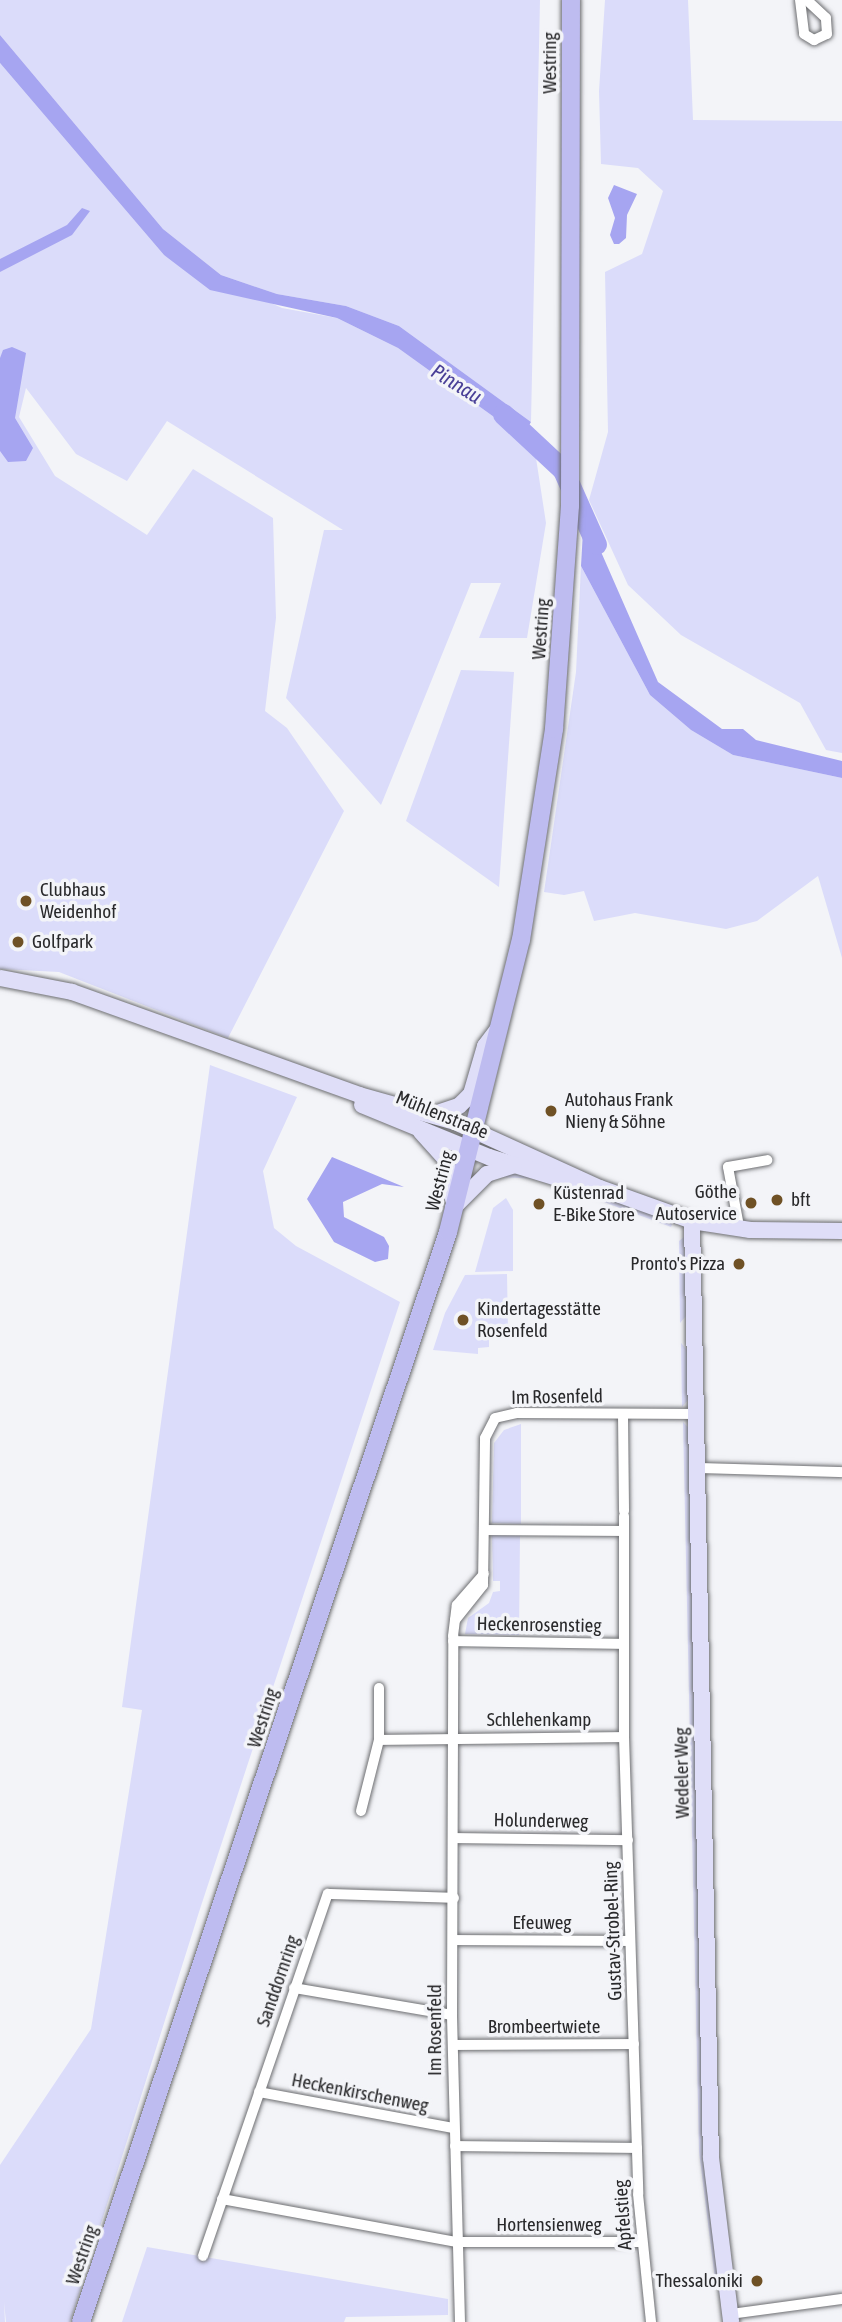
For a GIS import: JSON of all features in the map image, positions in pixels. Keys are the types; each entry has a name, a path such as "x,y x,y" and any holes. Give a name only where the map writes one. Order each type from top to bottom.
{"main road":[{"name":"Westring","path":"81,2322 453,1208 473,1140 498,1030 513,979 543,820 562,651 571,392 571,0"},
{"name":"Mühlenstraße","path":"0,978 72,992 274,1065 428,1115 514,1165 600,1188"},
{"path":"428,1115 445,1114 471,1094 485,1046 498,1030"},
{"name":"Mühlenstraße","path":"274,1065 414,1125 473,1140 692,1221 750,1230 842,1231"},
{"path":"414,1125 447,1161 453,1208"},
{"path":"453,1208 487,1174 514,1165"},
{"name":"Wedeler Weg","path":"692,1221 711,2158 731,2318"}],"street":[{"path":"800,0 804,34 814,40 827,34 826,18 807,0"},
{"path":"738,1221 728,1167 767,1160"},
{"name":"Im Rosenfeld","path":"460,2322 452,2015 455,1838 453,1641 454,1623 483,1585 486,1530 485,1438 495,1418 517,1413 695,1413"},
{"name":"Gustav-Strobel-Ring","path":"623,1414 624,1737 637,2148"},
{"path":"696,1468 842,1472"},
{"path":"486,1530 623,1531"},
{"name":"Heckenrosenstieg","path":"453,1641 625,1644"},
{"path":"361,1811 379,1740 379,1688"},
{"name":"Schlehenkamp","path":"454,1738 624,1737"},
{"path":"379,1740 454,1738"},
{"name":"Holunderweg","path":"455,1838 628,1840"},
{"name":"Sanddornring","path":"203,2256 328,1894 454,1898"},
{"name":"Efeuweg","path":"453,1940 630,1941"},
{"path":"294,1988 452,2015"},
{"name":"Brombeertwiete","path":"453,2045 634,2044"},
{"name":"Heckenkirschenweg","path":"259,2092 454,2128"},
{"path":"455,2146 637,2148"},
{"name":"Apfelstieg","path":"637,2148 642,2242 651,2322"},
{"path":"222,2199 457,2242"},
{"name":"Hortensienweg","path":"457,2242 642,2242"},
{"path":"731,2318 842,2299"}],"shaded area":[{"path":"0,0 540,0 531,422 399,326 346,306 277,294 221,275 163,229 0,35"},
{"path":"605,0 688,0 693,120 842,121 842,753 826,750 800,703 681,635 628,585 589,500 608,432 605,272 642,254 663,191 638,168 601,164 599,91"},
{"path":"0,63 164,255 282,308 337,318 398,348 522,437 536,458 546,523 527,638 479,638 501,583 471,583 381,805 286,698 324,530 343,530 167,421 127,481 76,454 26,388 19,417 55,476 147,535 193,469 273,518 276,618 265,711 287,728 344,811 228,1038 59,972 0,969"},
{"path":"581,566 650,695 691,730 733,755 842,778 842,958 818,876 757,921 726,929 635,913 594,921 584,891 564,895 544,892 576,672"},
{"path":"461,670 514,672 499,887 406,821"},
{"path":"210,1065 297,1097 263,1171 274,1228 296,1246 400,1302 199,1912 70,2322 6,2322 4,2302 5,2322 0,2322 0,2165 91,2029 142,1710 122,1707"},
{"path":"513,1171 557,1180 673,1222 671,1227 542,1179 500,1177"},
{"path":"506,1198 513,1210 513,1271 475,1272 493,1208"},
{"path":"684,1237 686,1316 680,1323 679,1241"},
{"path":"507,1274 508,1331 489,1332 489,1347 478,1348 478,1354 433,1350 445,1313 465,1275"},
{"path":"681,1343 688,1351 689,1399 682,1407"},
{"path":"683,1422 689,1428 704,2152 722,2287 716,2287 699,2152"},
{"path":"521,1424 521,1524 492,1523 494,1443 504,1430"},
{"path":"492,1535 520,1535 519,1635 465,1634 468,1618 489,1603 493,1592 500,1591 500,1581 493,1581"},
{"path":"147,2247 448,2299 448,2315 346,2317 344,2322 122,2322"}],"water":[{"path":"0,35 163,229 221,275 277,294 346,306 399,326 531,422 522,437 398,348 337,318 210,290 164,255 0,63"},
{"path":"614,185 637,194 627,215 626,238 619,244 614,244 610,235 615,218 608,198"},
{"path":"82,208 90,211 72,235 0,272 0,259 67,225"},
{"path":"12,347 26,353 15,418 33,448 26,461 8,462 0,451 0,358 3,350"},
{"path":"584,513 658,682 722,729 743,729 756,740 842,761 842,778 733,755 691,730 650,695 581,566"},
{"path":"332,1157 404,1187 382,1184 343,1202 344,1217 384,1237 389,1246 388,1259 375,1262 334,1242 307,1199"}],"waterway":[{"name":"Pinnau","path":"503,414 563,470 596,544"}],"place":[{"name":"Clubhaus Weidenhof","path":"26,901"},
{"name":"Golfpark","path":"18,942"},
{"name":"Autohaus Frank Nieny & Söhne","path":"551,1111"},
{"name":"bft","path":"777,1200"},
{"name":"Göthe Autoservice","path":"751,1203"},
{"name":"Küstenrad E-Bike Store","path":"539,1204"},
{"name":"Pronto's Pizza","path":"739,1264"},
{"name":"Kindertagesstätte Rosenfeld","path":"463,1320"},
{"name":"Thessaloniki","path":"757,2281"}]}
